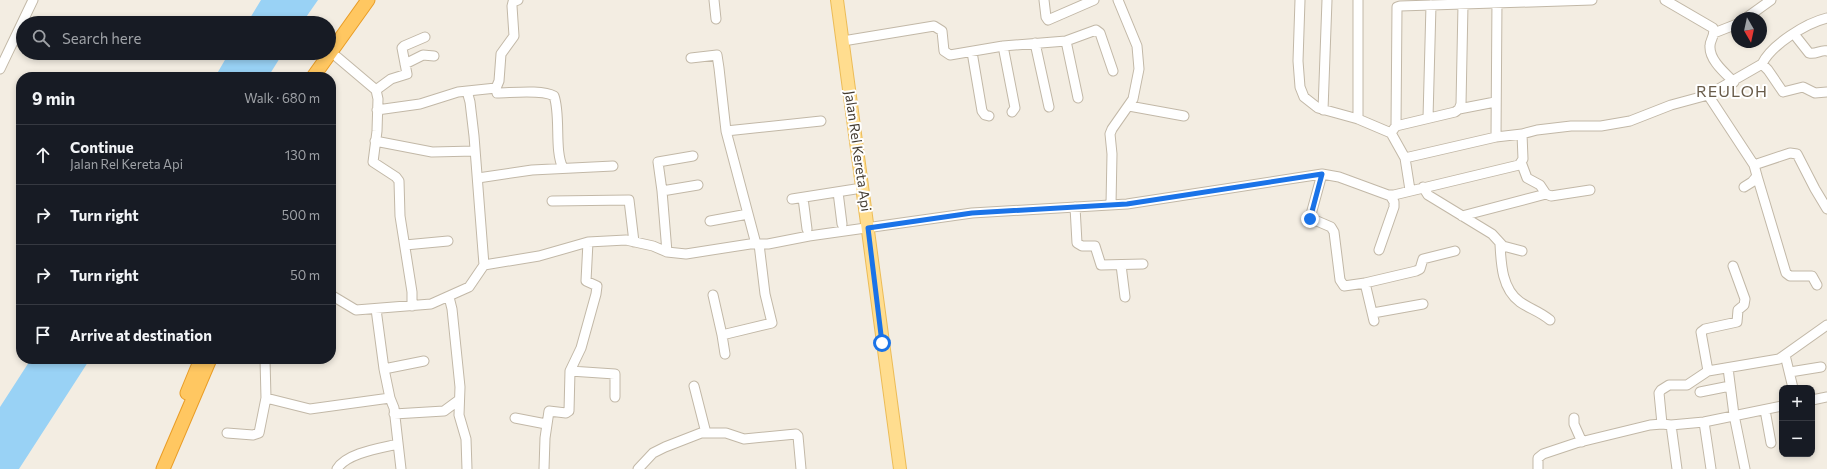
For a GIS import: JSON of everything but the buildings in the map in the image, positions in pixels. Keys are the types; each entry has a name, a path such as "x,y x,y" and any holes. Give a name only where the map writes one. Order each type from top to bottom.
{"highway":[{"path":"336,45 368,0"},
{"path":"337,57 377,0"},
{"path":"317,72 325,60"},
{"path":"326,72 335,60"},
{"path":"156,469 166,448 199,364"},
{"path":"163,469 208,364"}],"main road":[{"name":"Jalan Rel Kereta Api","path":"837,0 900,469"}],"street":[{"path":"25,16 33,0"},
{"path":"496,88 499,81 501,54 514,36 512,6 513,2 518,0"},
{"path":"714,0 716,19"},
{"path":"1044,0 1046,17 1048,20 1094,0"},
{"path":"1111,204 1112,154 1110,134 1112,128 1134,99 1139,69 1137,46 1118,0"},
{"path":"1300,0 1298,60 1301,93 1310,103 1323,110 1393,129 1428,118 1455,112 1460,109 1495,102"},
{"path":"1323,110 1327,0"},
{"path":"1358,0 1358,119"},
{"path":"1406,191 1405,158 1393,129 1396,4 1433,3 1463,5 1497,2 1592,0"},
{"path":"1665,0 1713,28 1714,33 1710,45 1710,51 1715,61 1734,82"},
{"path":"1754,12 1771,0"},
{"path":"1496,137 1495,102 1497,2"},
{"path":"1428,118 1433,3"},
{"path":"1460,109 1463,5"},
{"path":"1405,158 1496,137 1522,134 1537,130 1571,126 1601,126 1630,121 1671,105 1708,95 1734,82 1762,64 1765,57 1774,48 1794,34 1809,25 1827,18"},
{"path":"843,41 934,26 942,31 944,51 947,54 972,52 1003,46 1066,41 1093,30 1098,30 1113,71"},
{"path":"1714,33 1731,26"},
{"path":"1794,34 1809,53 1814,54 1822,50 1827,51"},
{"path":"0,69 16,36"},
{"path":"376,90 391,79 407,74 402,51 404,46 425,38"},
{"path":"1066,41 1078,98"},
{"path":"1035,43 1049,107"},
{"path":"1003,46 1015,108 1012,112"},
{"path":"972,52 982,111 985,115 989,116"},
{"path":"406,64 422,55 434,56"},
{"path":"691,58 717,55 720,68 726,131 748,214 758,244 765,294 772,323 722,335"},
{"path":"337,57 376,90 377,110 373,162 396,177 399,181 400,216 412,292 412,306"},
{"path":"1762,64 1783,92 1802,87 1815,93 1827,92"},
{"path":"377,110 420,104 451,94 467,91 496,88"},
{"path":"496,88 498,93 550,94 554,96 560,162 563,168"},
{"path":"336,298 352,309 376,309 431,304 449,298 469,287 484,265 478,178 470,102 467,91"},
{"path":"1708,95 1754,165 1786,273 1790,276 1812,276 1817,285"},
{"path":"1129,106 1184,116"},
{"path":"726,131 821,121"},
{"path":"484,265 539,256 588,242 626,240 653,246 667,252 686,254 972,213 1127,204 1194,195 1322,174 1339,177 1392,195 1519,165 1523,159 1522,134"},
{"path":"375,141 432,152 475,151"},
{"path":"1754,165 1790,153 1797,154 1827,209"},
{"path":"667,252 658,162 692,156"},
{"path":"1521,162 1527,178 1540,185 1546,194"},
{"path":"478,178 532,170 613,166"},
{"path":"1322,174 1310,218 1331,227 1334,232 1342,284 1344,286 1365,283 1416,271 1420,269 1423,259 1455,251"},
{"path":"1744,187 1752,182 1757,176"},
{"path":"662,191 698,185"},
{"path":"1423,187 1428,195 1492,234 1500,244 1506,248 1522,251"},
{"path":"792,199 862,188"},
{"path":"1462,216 1546,194 1551,196 1590,190"},
{"path":"838,192 842,224"},
{"path":"1379,250 1394,207 1392,195"},
{"path":"803,198 807,229"},
{"path":"552,201 629,200 634,242"},
{"path":"1075,207 1078,244 1082,246 1095,246 1102,266 1143,264"},
{"path":"710,221 748,214"},
{"path":"405,245 448,241"},
{"path":"544,469 546,424 549,411 566,413 569,411 570,371 581,348 597,288 595,285 586,281 588,242"},
{"path":"1500,244 1501,267 1508,289 1520,302 1539,311 1550,320"},
{"path":"1121,265 1125,297"},
{"path":"1708,371 1701,332 1705,329 1737,322 1738,310 1744,305 1745,299 1733,266"},
{"path":"1365,283 1373,317 1423,304"},
{"path":"713,295 725,354"},
{"path":"449,298 452,309 460,387 460,423 466,439 467,469"},
{"path":"376,309 384,369 390,398 394,408 401,469"},
{"path":"1677,469 1666,424 1660,393 1661,390 1669,385 1687,384 1708,371 1779,359 1827,325"},
{"path":"1785,356 1792,385"},
{"path":"384,369 424,361"},
{"path":"227,433 259,434 266,398 265,364"},
{"path":"1790,372 1821,367"},
{"path":"1728,368 1734,416 1745,469"},
{"path":"570,371 615,374 615,397"},
{"path":"694,386 706,433"},
{"path":"1700,392 1730,386"},
{"path":"1815,399 1827,397"},
{"path":"266,398 310,409 390,398"},
{"path":"394,414 444,412 459,400"},
{"path":"1538,469 1538,458 1541,455 1576,444 1666,424 1704,422 1779,407"},
{"path":"1765,410 1771,444"},
{"path":"515,418 546,424"},
{"path":"1574,418 1576,444"},
{"path":"1704,422 1711,469"},
{"path":"638,469 653,453 687,438 706,433 726,433 744,439 796,434 798,436 801,469"},
{"path":"338,469 340,465 349,458 398,444"}],"water":[{"path":"261,0 318,0 307,16 251,16"},
{"path":"225,60 279,60 271,72 218,72"},
{"path":"28,364 87,364 19,469 0,469 0,407"}],"district":[{"name":"REULOH","path":"1732,91"}],"route":[{"path":"882,343 868,228 972,213 1127,204 1194,195 1292,179 1302,176 1322,174 1310,219"}]}
